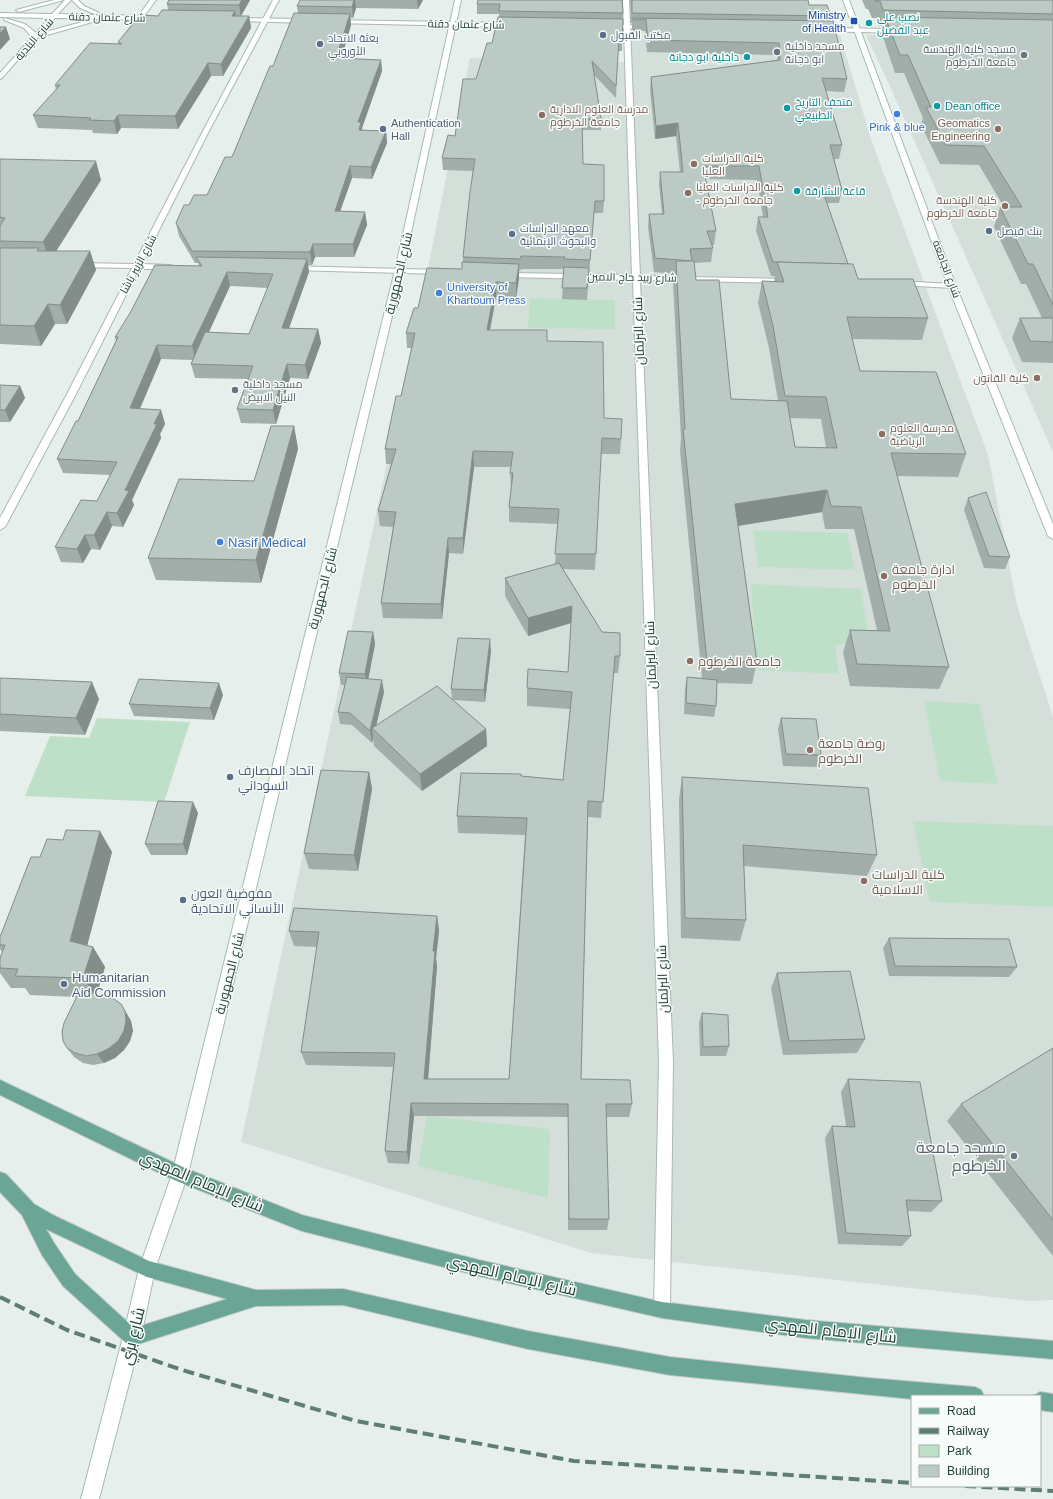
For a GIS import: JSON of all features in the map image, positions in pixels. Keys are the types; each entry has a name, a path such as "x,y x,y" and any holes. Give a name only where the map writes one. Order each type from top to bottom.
{"main road":[{"name":"شارع الإمام المهدي","path":"0,1087 180,1174 302,1223 479,1268 662,1310 806,1329 1053,1350"},
{"path":"0,1180 28,1210 47,1222 147,1269 256,1298 343,1297 528,1340 670,1366 870,1387 963,1395"},
{"path":"28,1210 48,1249 69,1280 132,1337 256,1298"},
{"path":"1041,1401 1053,1402"}],"street":[{"path":"0,15 61,0"},
{"name":"شارع البلدية","path":"0,77 68,0"},
{"path":"75,0 88,10 111,18"},
{"path":"140,18 153,0"},
{"name":"شارع الزبير باشا","path":"0,527 50,436 136,266 264,20 276,0"},
{"name":"شارع الجمهورية","path":"180,1174 399,270 458,0"},
{"name":"شارع البرلمان","path":"626,0 666,1062 662,1310"},
{"name":"شارع الجامعة","path":"846,0 952,286 1053,536"},
{"path":"0,15 26,27 32,31 35,37 111,18"},
{"name":"شارع عثمان دقنة","path":"0,15 164,18"},
{"path":"226,19 312,21"},
{"name":"شارع عثمان دقنة","path":"328,21 516,25"},
{"path":"603,26 658,27"},
{"path":"813,30 906,32"},
{"path":"69,265 176,267"},
{"path":"286,268 452,272"},
{"name":"شارع زبيد حاج الامين","path":"498,274 799,282"},
{"path":"892,283 952,286"},
{"name":"شارع بري","path":"90,1499 132,1337 147,1269 180,1174"}],"shaded area":[{"name":"جامعة الخرطوم","path":"624,32 840,35 871,139 988,455 1017,605 1053,717 1053,1300 1030,1301 591,1253 241,1142 382,487 470,58 624,62"},
{"name":"كلية الهندسة جامعة الخرطوم","path":"866,35 1053,38 1053,452 892,91"}],"green space":[{"path":"530,298 615,300 615,329 528,328"},
{"path":"753,530 847,533 855,570 758,567"},
{"path":"751,584 861,589 870,646 835,644 839,674 757,670"},
{"path":"924,701 979,704 998,784 940,781"},
{"path":"97,718 190,722 164,802 25,796 50,736 89,738"},
{"path":"913,821 1053,826 1053,907 930,902"},
{"path":"427,1116 550,1129 548,1198 418,1166"}],"building":[{"path":"169,0 242,0 239,5 167,4"},
{"path":"300,0 354,0 352,7 297,6"},
{"path":"478,0 622,0 623,13 499,11 500,4 477,4"},
{"path":"632,0 808,0 809,5 827,5 831,16 632,13"},
{"path":"875,0 1053,0 1053,14 883,10 880,1"},
{"path":"162,10 235,11 232,16 249,16 221,64 208,63 175,116 118,115 114,121 89,120 91,118 33,115 60,85 55,85 90,43 122,44 118,42 140,15 158,16"},
{"path":"294,13 350,14 336,58 381,60 358,122 361,122 359,130 386,131 371,167 350,166 335,211 365,212 353,244 313,244 310,252 192,251 176,223 184,205 189,205 194,195 207,195 225,157 232,157 270,66 273,66"},
{"path":"498,17 623,19 622,40 619,40 616,86 592,61 601,119 582,119 583,164 604,165 604,201 595,201 590,260 564,259 565,257 521,256 520,259 463,257 475,159 442,158 448,135 455,136 463,79 476,79 487,43 492,43"},
{"name":"كلية الهندسة جامعة الخرطوم","path":"885,17 1053,20 1053,305 1033,264 1028,264 1000,207 1022,207 984,146 946,145 926,107 931,107 908,55 900,55"},
{"path":"632,18 833,21 847,79 822,78 842,145 830,145 842,190 822,189 848,264 773,262 758,217 768,217 759,166 703,166 716,231 707,231 713,248 690,249 692,261 655,258 649,214 664,214 660,172 683,172 678,123 656,126 651,77 780,60 779,43 648,40 646,19 633,20"},
{"path":"0,27 6,27 0,33"},
{"path":"0,159 96,161 43,242 0,241 0,226 5,218 0,217"},
{"path":"0,248 39,248 37,251 90,251 60,305 48,304 34,326 0,325"},
{"path":"196,257 307,259 282,328 318,329 305,365 287,364 273,410 237,409 253,366 191,364 205,332 249,334 273,274 227,272 192,346 157,345 130,408 161,410 154,424 157,424 125,490 129,491 117,513 107,512 94,535 85,535 77,549 55,547 81,500 97,501 117,462 57,459 76,421 78,421 118,337 115,337 130,313 155,265 202,266"},
{"path":"676,261 694,261 696,280 719,280 731,399 787,401 795,447 837,448 826,397 785,396 773,326 762,281 784,282 777,262 853,264 858,279 913,279 928,318 847,317 860,371 936,372 966,454 891,453 949,667 857,664 850,630 890,631 861,507 831,506 827,490 735,504 757,662 707,661 683,429 685,429"},
{"path":"462,262 519,264 516,283 496,282 487,330 547,330 547,341 603,342 604,418 622,419 621,439 602,438 596,554 555,554 559,509 509,507 513,473 510,473 513,452 473,451 463,538 448,538 441,604 381,603 396,512 378,511 396,449 385,449 396,396 401,396 415,333 406,333 414,308 418,308 427,268 462,269"},
{"path":"564,267 589,268 587,288 562,288"},
{"path":"1020,318 1053,318 1053,342 1030,341"},
{"path":"0,385 20,386 5,410 0,410"},
{"path":"271,426 294,426 256,560 148,558 179,479 254,481"},
{"path":"986,492 1010,557 989,556 968,498"},
{"path":"559,563 602,632 620,633 620,656 615,656 603,802 588,801 581,1079 630,1080 632,1104 606,1104 609,1219 569,1219 568,1104 411,1103 407,1152 385,1151 395,1053 301,1052 319,932 289,931 294,908 437,916 433,951 435,951 424,1079 509,1079 527,818 457,816 461,773 521,774 521,776 563,780 572,692 527,688 528,669 568,672 572,606 528,618 505,578"},
{"path":"348,631 373,632 365,674 339,673"},
{"path":"458,638 490,639 484,690 451,689"},
{"path":"347,677 382,680 370,731 350,713 338,712"},
{"path":"687,677 717,680 716,706 686,703"},
{"path":"0,678 92,682 76,718 0,714"},
{"path":"139,679 219,683 210,708 129,704"},
{"path":"437,686 486,729 420,774 372,728"},
{"path":"781,718 816,719 821,755 786,754"},
{"path":"321,770 369,772 354,855 304,853"},
{"path":"682,777 868,788 877,855 743,845 746,920 685,918"},
{"path":"158,801 193,802 183,844 145,844"},
{"path":"66,830 100,831 70,941 93,947 83,978 15,976 18,969 0,968 0,958 5,945 0,945 0,937 31,857 40,857 47,839 63,840"},
{"path":"889,938 1009,939 1017,967 895,966"},
{"path":"850,971 865,1039 789,1041 777,973"},
{"path":"80,990 114,999 121,1004 125,1011 126,1021 124,1031 118,1041 108,1049 97,1054 86,1056 75,1053 67,1048 63,1041 62,1032 64,1023"},
{"path":"702,1013 728,1015 729,1046 703,1047"},
{"name":"مسجد جامعة الخرطوم","path":"1053,1048 1053,1220 961,1104"},
{"path":"848,1079 920,1082 942,1201 906,1200 911,1236 846,1233 832,1126 855,1127"}],"railway":[{"path":"0,1297 67,1330 182,1370 356,1421 574,1461 911,1483"},
{"path":"983,1487 1053,1491"}],"place":[{"name":"Ministry of Health","path":"854,21"},
{"name":"نصب علي عبد الفضيل","path":"869,23"},
{"name":"مكتب القبول","path":"603,35"},
{"name":"بعثة الاتحاد الأوروبي","path":"320,44"},
{"name":"مسجد داخلية ابو دجانة","path":"777,52"},
{"name":"مسجد كلية الهندسة جامعة الخرطوم","path":"1024,55"},
{"name":"داخلية ابو دجانة","path":"747,57"},
{"name":"Dean office","path":"937,106"},
{"name":"متحف التاريخ الطبيعي","path":"787,108"},
{"name":"Pink & blue","path":"897,114"},
{"name":"مدرسة العلوم الادارية جامعة الخرطوم","path":"542,115"},
{"name":"Authentication Hall","path":"383,129"},
{"name":"Geomatics Engineering","path":"998,129"},
{"name":"كلية الدراسات العليا","path":"694,164"},
{"name":"قاعة الشارقة","path":"797,191"},
{"name":"كلية الدراسات العليا - جامعة الخرطوم","path":"688,193"},
{"name":"كلية الهندسة جامعة الخرطوم","path":"1005,206"},
{"name":"بنك فيصل","path":"989,231"},
{"name":"معهد الدراسات والبحوث الإنمائية","path":"512,234"},
{"name":"University of Khartoum Press","path":"439,293"},
{"name":"كلية القانون","path":"1037,378"},
{"name":"مسجد داخلية النيل الابيض","path":"235,390"},
{"name":"مدرسة العلوم الرياضية","path":"882,434"},
{"name":"Nasif Medical","path":"220,542"},
{"name":"ادارة جامعة الخرطوم","path":"884,576"},
{"name":"جامعة الخرطوم","path":"690,661"},
{"name":"روضة جامعة الخرطوم","path":"810,750"},
{"name":"اتحاد المصارف السوداني","path":"230,777"},
{"name":"كلية الدراسات الاسلامية","path":"864,881"},
{"name":"مفوضية العون الأنساني الاتحادية","path":"183,900"},
{"name":"Humanitarian Aid Commission","path":"64,984"},
{"name":"مسجد جامعة الخرطوم","path":"1014,1156"}]}
